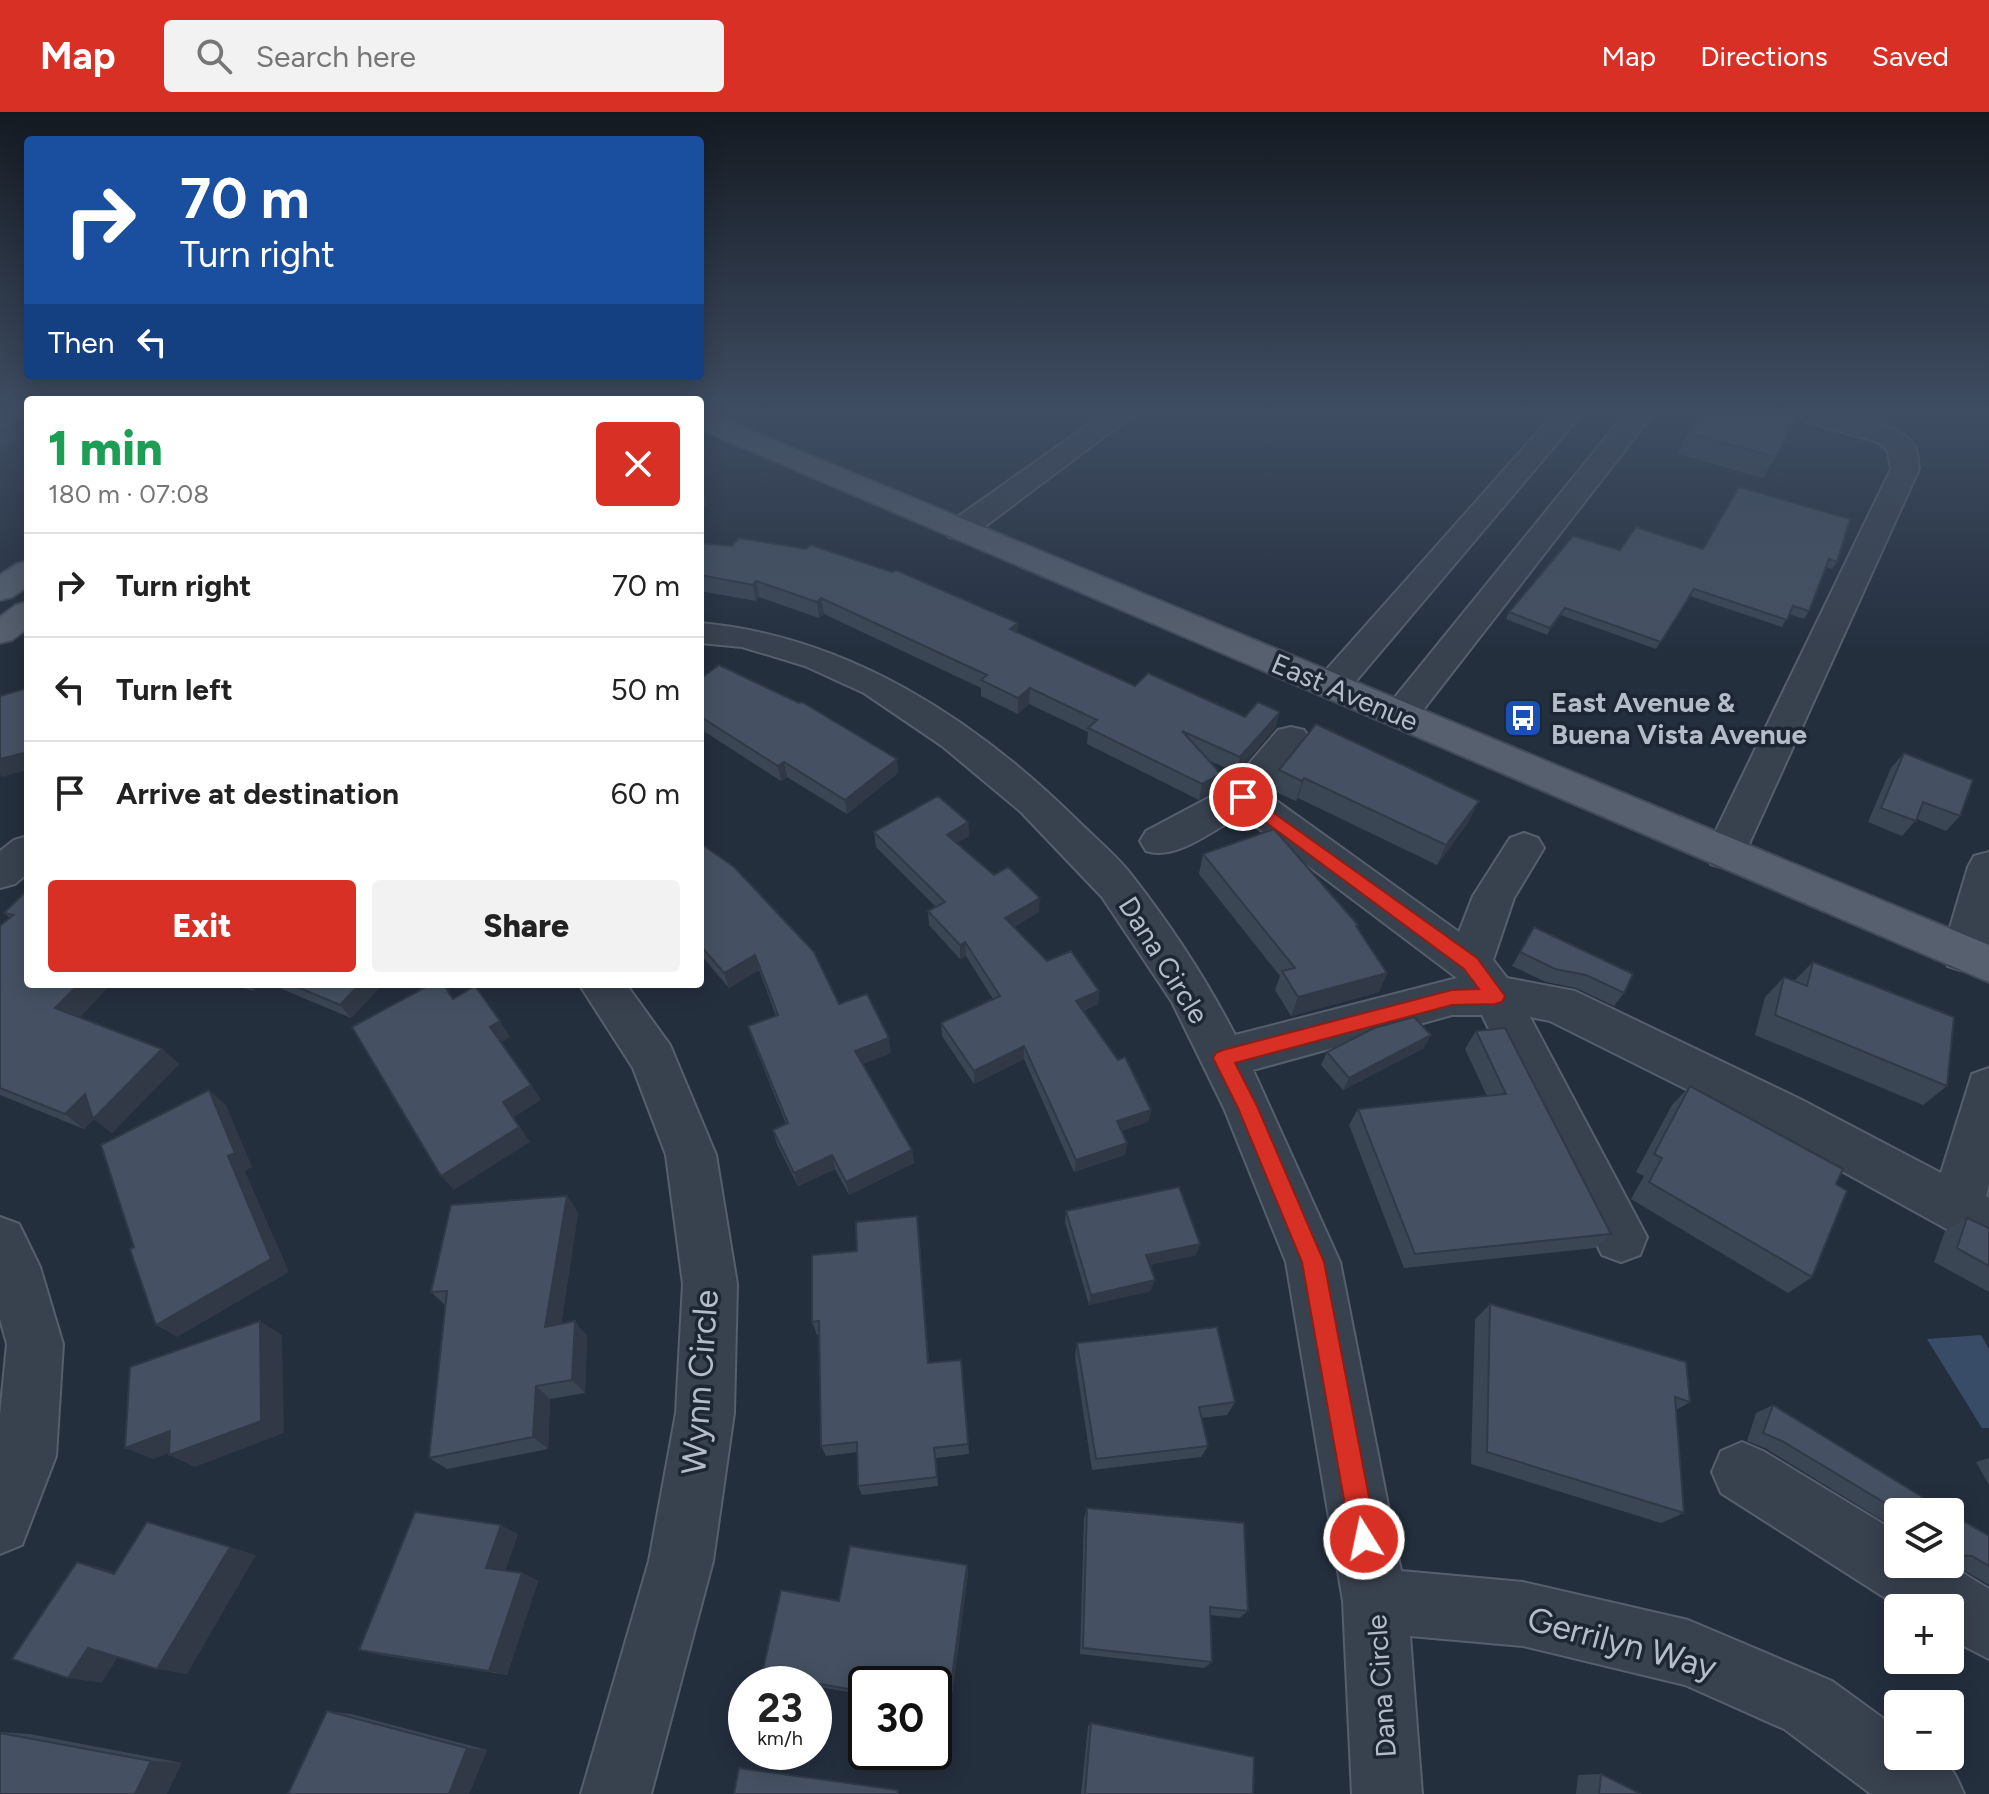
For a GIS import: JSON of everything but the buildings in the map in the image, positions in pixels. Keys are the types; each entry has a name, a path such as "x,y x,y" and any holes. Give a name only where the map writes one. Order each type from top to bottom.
{"main road":[{"name":"East Avenue","path":"874,493 1977,959"},
{"path":"0,590 24,574"},
{"path":"0,633 24,616"}],"street":[{"path":"960,530 1010,493"},
{"path":"1332,686 1499,493"},
{"path":"1400,715 1576,493"},
{"path":"1725,853 1894,493"},
{"name":"Dana Circle","path":"704,633 745,637 817,658 877,685 955,737 1035,802 1117,886 1189,991 1247,1106 1313,1262 1375,1601 1387,1794"},
{"path":"1160,841 1243,797 1291,739"},
{"path":"1243,797 1483,980 1516,996 1559,1004 1783,1114 1973,1216 1989,1089"},
{"path":"1524,848 1494,896 1483,980 1621,1237"},
{"path":"0,873 24,854"},
{"path":"1977,959 1989,867"},
{"path":"1223,1058 1452,997 1483,980"},
{"name":"Wynn Circle","path":"604,988 653,1059 691,1155 710,1284 705,1413 681,1561 616,1794"},
{"path":"0,1242 13,1267 35,1344 26,1456 0,1523"},
{"path":"1742,1472 1989,1626"},
{"name":"Gerrilyn Way","path":"1375,1601 1523,1614 1688,1653 1808,1705 1929,1794"}],"water":[{"path":"1981,1335 1989,1349 1989,1428 1982,1428 1927,1339"}],"place":[{"name":"East Avenue & Buena Vista Avenue","path":"1523,718"}],"route":[{"path":"1243,797 1470,963 1495,996 1452,997 1223,1058 1247,1106 1313,1262 1364,1539"}]}
